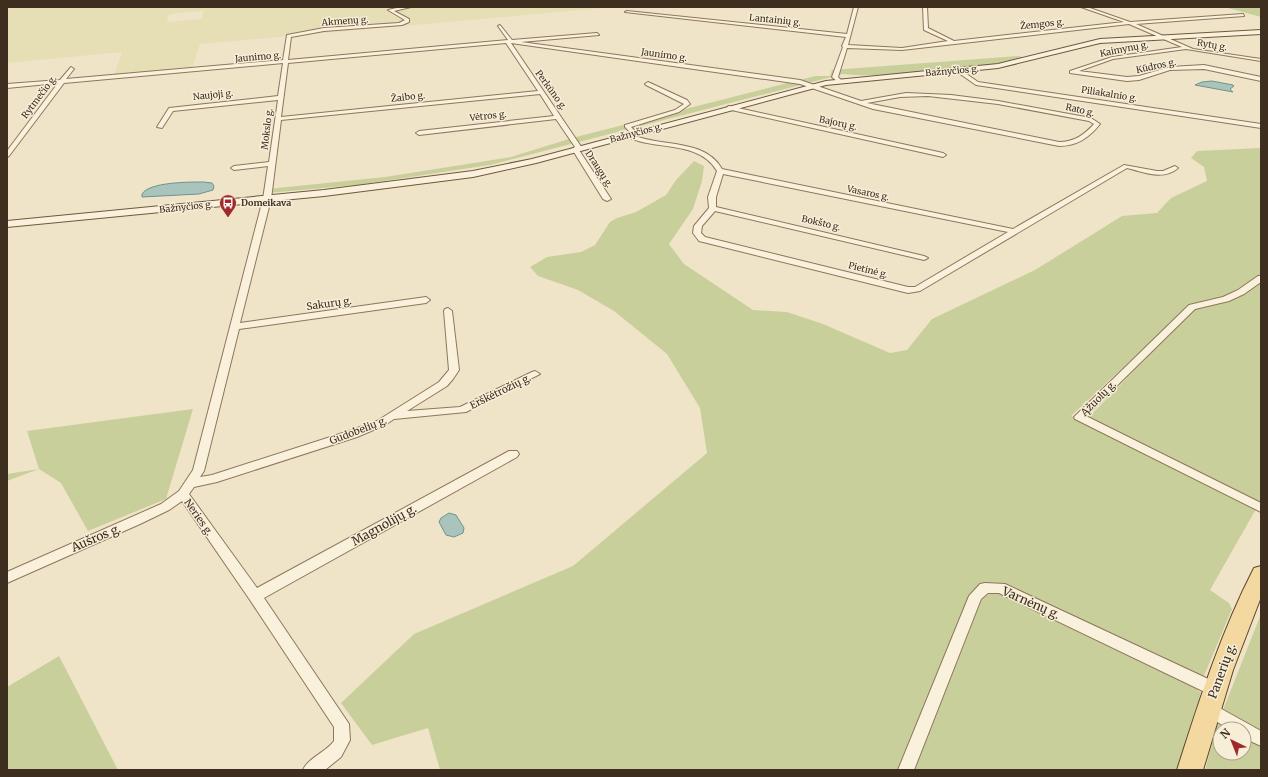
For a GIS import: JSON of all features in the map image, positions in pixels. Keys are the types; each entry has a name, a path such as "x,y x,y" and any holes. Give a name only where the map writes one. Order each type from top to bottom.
{"main road":[{"name":"Bažnyčios g.","path":"7,224 267,199 473,174 577,149 729,108 839,81 1015,63 1088,43 1261,32"},
{"name":"Panerių g.","path":"1190,770 1211,699 1245,606 1261,574"}],"street":[{"name":"Akmenų g.","path":"285,62 288,39 292,34 400,24 407,21 407,19 390,10 409,7"},
{"path":"839,81 835,76 856,7"},
{"path":"925,7 926,29 953,42"},
{"name":"Rytų g.","path":"1083,7 1130,23 1200,53 1261,60"},
{"name":"Lantainių g.","path":"627,12 849,34"},
{"path":"655,12 849,34"},
{"name":"Žemgos g.","path":"844,46 902,49 1130,23 1243,15"},
{"name":"Perkūno g.","path":"500,26 541,92 559,117 577,149"},
{"name":"Jaunimo g.","path":"7,86 510,43 597,34"},
{"name":"Jaunimo g.","path":"510,43 792,81 814,86"},
{"name":"Kaimynų g.","path":"1101,77 1072,72 1112,58 1186,48"},
{"path":"1200,53 1204,67"},
{"name":"Mokslo g.","path":"267,199 279,98 285,62"},
{"name":"Kūdros g.","path":"1101,77 1133,79 1170,69 1204,67 1261,79"},
{"name":"Rytmečio g.","path":"7,155 71,69"},
{"name":"Piliakalnio g.","path":"958,70 976,83 1261,126"},
{"path":"648,84 685,101 687,104 677,111 628,126 632,134 637,139 694,150 712,159 720,172 712,197 713,208"},
{"name":"Rato g.","path":"814,86 860,103 886,110 1059,144 1076,142 1090,133 1097,124 1091,120 946,96 904,95 860,103"},
{"name":"Žaibo g.","path":"277,119 541,92"},
{"name":"Naujoji g.","path":"160,127 171,109 279,98"},
{"name":"Bajorų g.","path":"729,108 943,155"},
{"name":"Vėtros g.","path":"419,133 559,117"},
{"name":"Draugų g.","path":"577,149 607,199"},
{"path":"234,168 272,164"},
{"name":"Pietinė g.","path":"713,208 698,226 697,233 702,239 908,290 917,289 1012,231 1126,166 1157,173 1164,173 1175,168"},
{"name":"Vasaros g.","path":"720,172 1012,231"},
{"name":"Neries g.","path":"267,199 198,471 192,483 183,494 255,596 341,724 344,732 343,742 339,749 312,770"},
{"name":"Bokšto g.","path":"713,208 924,258"},
{"name":"Ąžuolų g.","path":"1261,278 1241,292 1226,299 1192,307 1079,417 1261,508"},
{"name":"Sakurų g.","path":"234,327 426,300"},
{"name":"Gudobelių g.","path":"192,483 213,479 353,434 394,416 415,400 443,384 454,370 448,311"},
{"name":"Erškėtrožių g.","path":"394,416 462,410 535,374"},
{"name":"Magnolijų g.","path":"255,596 513,454"},
{"name":"Aušros g.","path":"7,578 148,516 165,507 183,494"},
{"name":"Varnėnų g.","path":"906,770 976,596 985,588 1000,588 1211,699 1261,738"}],"shaded area":[{"path":"7,7 384,7 390,10 413,7 605,8 200,44 192,68 114,75 122,52 7,63","holes":["203,11 202,19 167,22 169,14"]}],"green space":[{"path":"1224,7 1261,7 1261,17"},
{"path":"1018,56 1026,58 989,65 925,72 874,75 843,74 490,165 357,185 268,193 268,189 385,177 511,157 572,138 815,76 830,76 832,70"},
{"path":"1261,148 1261,275 1223,297 1189,306 1071,416 1256,509 1210,590 1229,603 1232,609 1204,676 1001,585 986,583 979,585 973,591 899,770 440,770 428,728 372,745 341,703 414,634 573,566 707,453 700,408 667,354 614,311 578,290 538,276 530,267 547,257 581,252 595,245 610,222 617,218 636,212 666,195 676,180 694,161 704,166 702,181 693,209 669,244 684,264 753,310 787,312 823,324 890,353 907,350 932,319 1035,270 1122,216 1157,213 1171,198 1207,181 1204,167 1191,158 1197,151"},
{"path":"1261,281 1261,504 1089,417 1194,309 1229,299"},
{"path":"193,409 166,499 88,531 61,483 39,469 27,431"},
{"path":"39,469 7,481 7,474"},
{"path":"1000,593 1183,678 1201,693 1179,770 914,770 980,600 989,594"},
{"path":"1261,614 1261,770 1205,770 1212,744 1212,761 1252,761 1252,721 1219,721"},
{"path":"59,656 118,770 7,770 7,687"}],"water":[{"path":"1212,81 1233,85 1234,86 1230,89 1233,92 1195,85 1202,82"},
{"path":"203,182 212,183 214,186 213,190 199,194 142,197 142,194 146,190 161,185"},
{"path":"449,513 456,515 464,528 463,533 454,537 446,535 439,522 441,518"}],"place":[{"name":"Domeikava","path":"228,218"}]}
